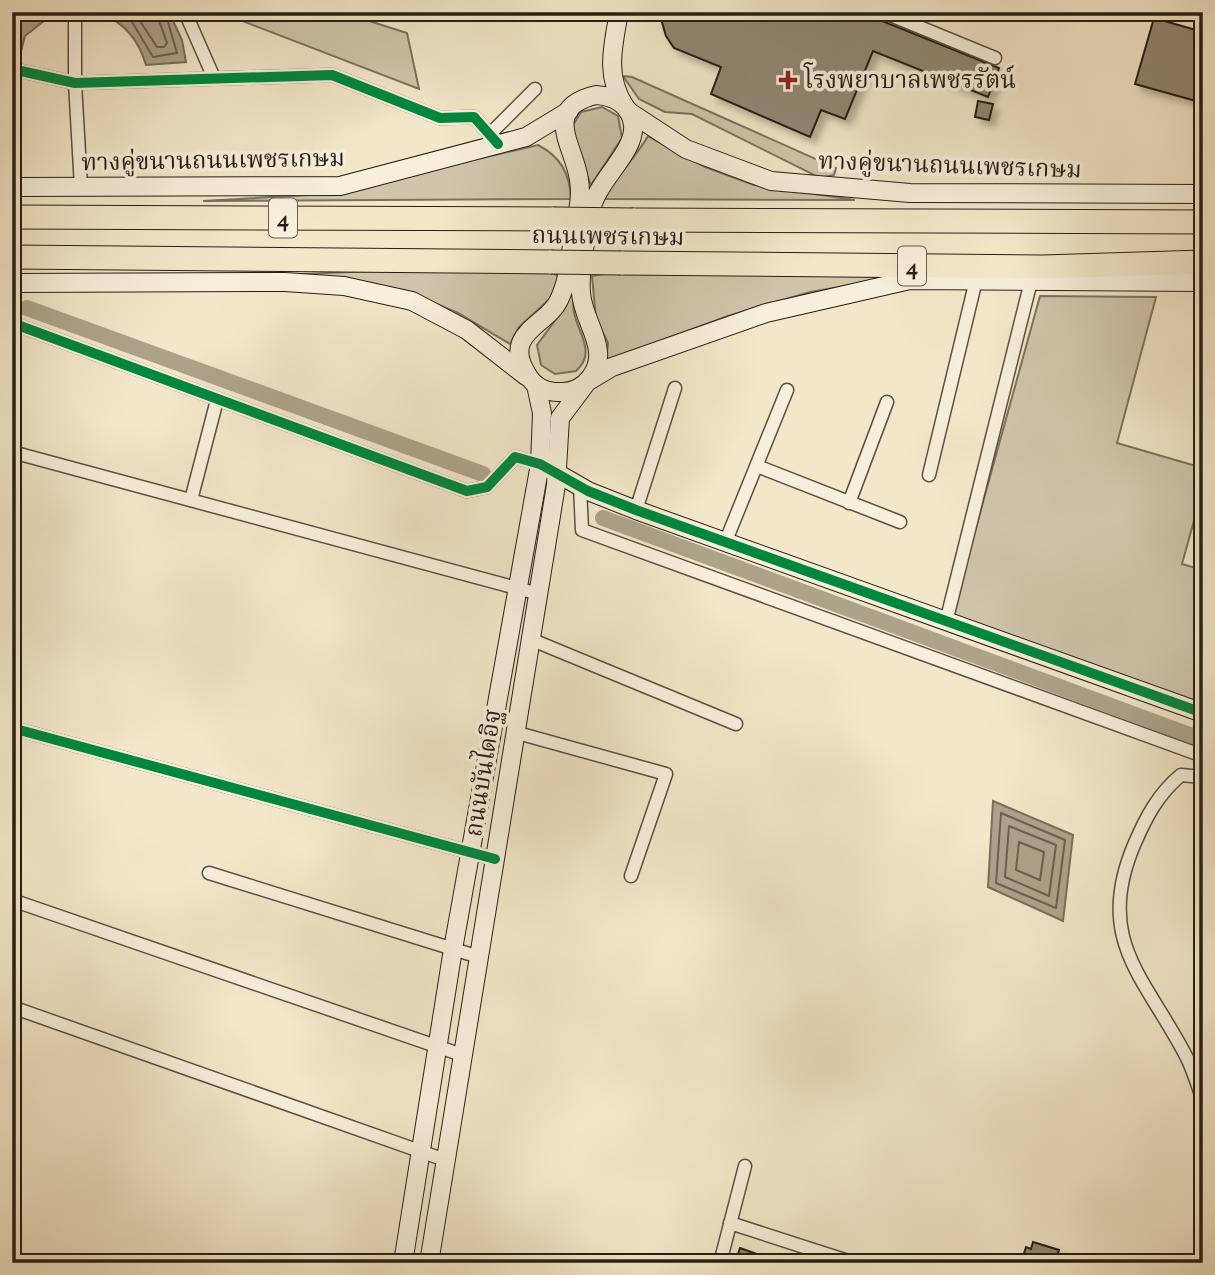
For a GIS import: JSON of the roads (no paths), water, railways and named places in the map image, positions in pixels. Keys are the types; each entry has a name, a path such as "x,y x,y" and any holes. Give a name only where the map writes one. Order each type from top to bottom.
{"highway":[{"name":"ถนนเพชรเกษม","path":"12,217 1203,222"},
{"name":"ถนนเพชรเกษม","path":"12,257 1043,267 1203,262"}],"main road":[{"path":"12,283 285,282 344,286 412,302 467,330 532,382 555,393 567,392 587,382 596,367 599,354 580,292 591,211 609,172 629,147 634,128 613,83 610,66 619,12"},
{"path":"584,97 600,83 610,66"},
{"name":"ทางคู่ขนานถนนเพชรเกษม","path":"12,187 340,186 494,139 526,137 569,111 584,97 607,96 686,149 771,181 909,193 1203,194"},
{"name":"ถนนบันไดอิฐ","path":"402,1263 453,949 540,464 542,413 521,358 522,344 533,324 557,304 565,286 578,206 580,184 576,163 563,131 569,111"},
{"name":"4","path":"587,382 612,367 766,313 910,280 1203,282"},
{"name":"ถนนบันไดอิฐ","path":"429,1263 514,732 539,594 557,473 560,418 587,382"},
{"path":"540,464 580,486 636,510 1203,713"}],"street":[{"path":"75,12 75,83 81,187"},
{"path":"185,12 214,78"},
{"path":"883,12 995,58"},
{"path":"12,69 75,83 332,75 440,118 474,117 494,139 535,89"},
{"path":"929,475 976,281"},
{"path":"946,622 1031,281"},
{"path":"12,323 467,491 487,487 515,457 540,464"},
{"path":"636,510 675,388"},
{"path":"725,543 787,390"},
{"path":"191,500 218,400"},
{"path":"849,503 887,402"},
{"path":"12,452 539,594"},
{"path":"757,466 900,522"},
{"path":"580,486 582,530 1203,756"},
{"path":"530,639 736,724"},
{"path":"12,728 495,859"},
{"path":"514,732 666,774 631,876"},
{"path":"1203,777 1181,775 1163,789 1144,821 1125,866 1118,904 1130,963 1188,1061 1203,1100"},
{"path":"208,873 478,957"},
{"path":"12,900 462,1055"},
{"path":"12,1007 445,1160"},
{"path":"720,1263 745,1166"},
{"path":"730,1223 853,1263"}],"water":[{"path":"12,12 55,12 25,36 20,55 12,53"},
{"path":"101,12 169,12 182,40 186,62 146,65 139,47 129,33"},
{"path":"993,801 1073,835 1063,921 988,887"}],"waterway":[{"path":"27,308 483,474"},
{"path":"603,518 1203,740"}],"place":[{"name":"โรงพยาบาลเพชรรัตน์","path":"788,80"}]}
